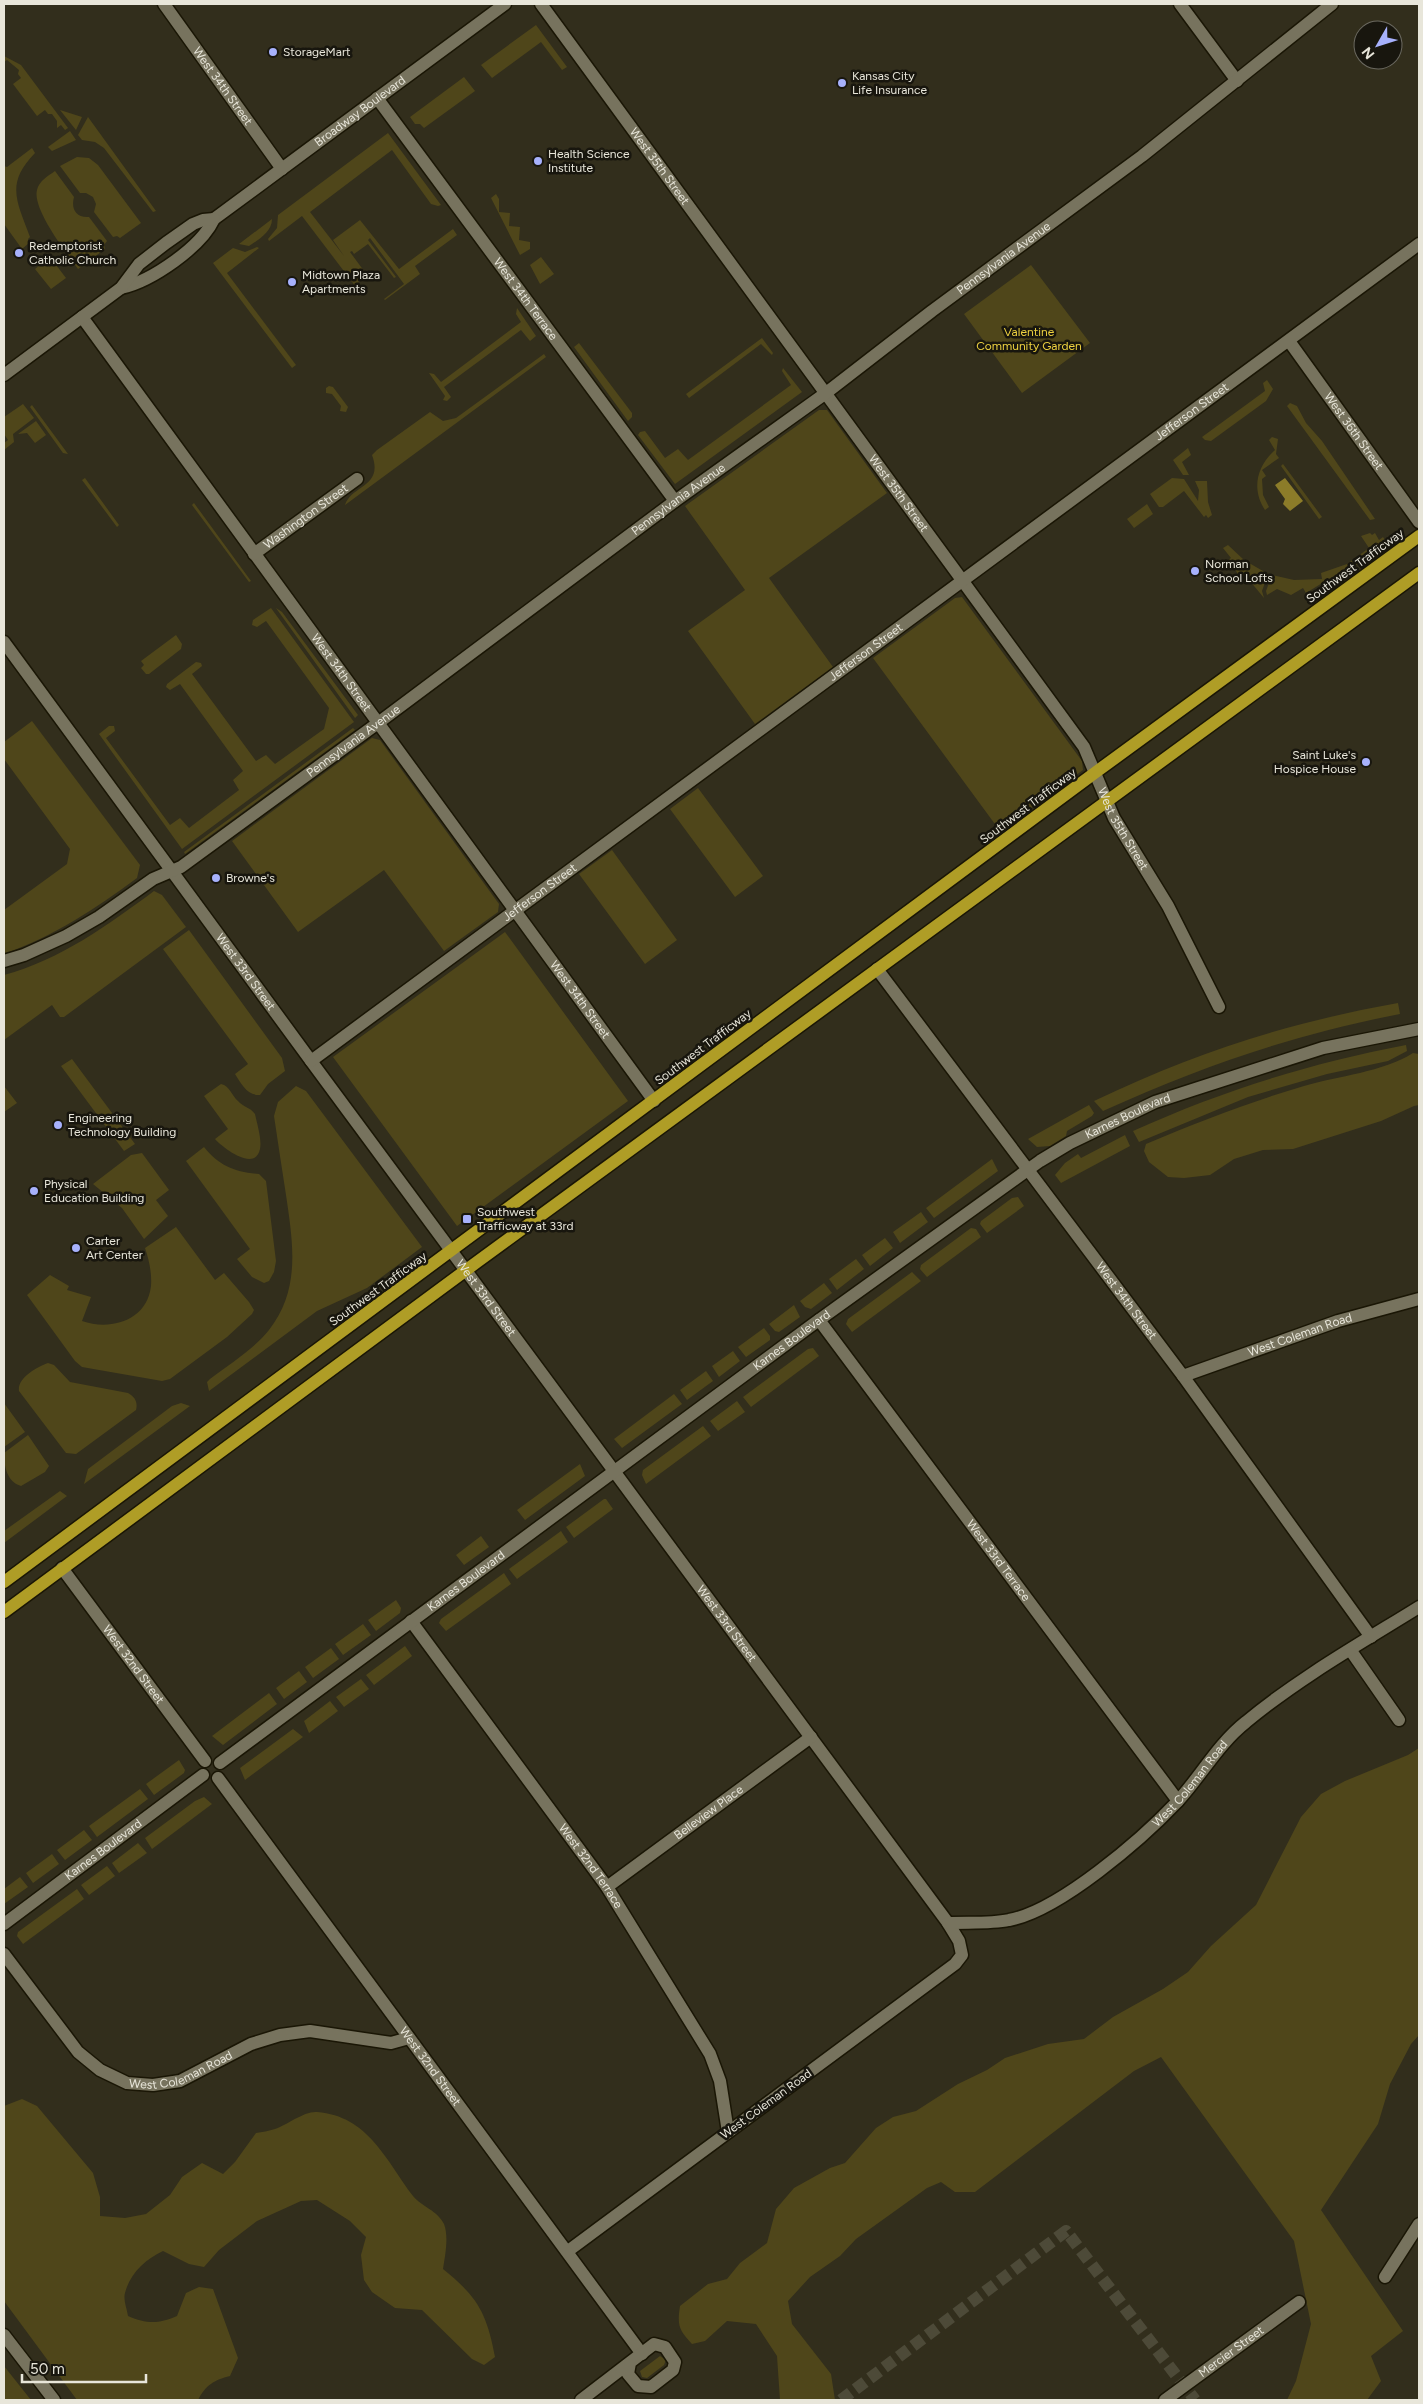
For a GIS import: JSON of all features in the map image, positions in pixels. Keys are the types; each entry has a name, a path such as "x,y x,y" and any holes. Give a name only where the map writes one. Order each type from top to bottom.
{"main road":[{"name":"Southwest Trafficway","path":"4,1582 1096,772 1419,536"},
{"path":"4,1612 466,1270 1419,573"}],"street":[{"name":"West 34th Street","path":"164,4 282,169"},
{"name":"Broadway Boulevard","path":"121,288 150,278 203,238 214,219 506,4"},
{"name":"West 35th Street","path":"541,4 1084,747 1114,818 1168,906 1219,1007"},
{"path":"1180,4 1237,81"},
{"name":"Pennsylvania Avenue","path":"4,961 24,955 66,936 98,917 153,879 172,872 378,724 675,501 826,392 939,305 1142,156 1332,4"},
{"name":"West 34th Terrace","path":"378,98 675,501"},
{"name":"Broadway Boulevard","path":"4,375 121,288 139,264 166,243 193,224 203,220 214,219"},
{"name":"Jefferson Street","path":"310,1061 1419,244"},
{"name":"West 34th Street","path":"82,317 654,1101"},
{"name":"West 36th Street","path":"1289,341 1419,522"},
{"name":"Washington Street","path":"254,554 357,479"},
{"name":"West 33rd Street","path":"4,642 310,1061 948,1923 959,1941 962,1955"},
{"name":"West 34th Street","path":"876,969 1182,1376 1371,1637"},
{"name":"Karnes Boulevard","path":"220,1763 819,1320 1027,1169 1070,1143 1155,1102 1323,1048 1419,1029"},
{"name":"West Coleman Road","path":"1182,1376 1338,1321 1419,1299"},
{"name":"West 33rd Terrace","path":"819,1320 1178,1801"},
{"name":"West 32nd Street","path":"62,1568 205,1761"},
{"name":"West Coleman Road","path":"948,1923 1009,1920 1046,1908 1131,1846 1178,1801 1219,1748 1245,1723 1288,1691 1419,1607"},
{"name":"West 32nd Terrace","path":"412,1621 607,1887 710,2054 720,2080 728,2132"},
{"path":"1351,1650 1399,1720"},
{"name":"Belleview Place","path":"607,1887 811,1737"},
{"path":"211,1759 220,1763 222,1770 218,1778 211,1780 203,1775 201,1768 205,1761 211,1759"},
{"name":"Karnes Boulevard","path":"4,1924 203,1775"},
{"name":"West 32nd Street","path":"218,1778 642,2354"},
{"name":"West Coleman Road","path":"4,1954 78,2052 100,2070 127,2083 153,2086 180,2082 251,2044 280,2035 310,2031 391,2042 408,2038"},
{"name":"West Coleman Road","path":"568,2251 955,1964 962,1955"},
{"path":"1385,2277 1419,2224"},
{"name":"Mercier Street","path":"1165,2400 1299,2302"},
{"path":"4,2335 54,2400"},
{"path":"580,2400 630,2362 642,2354 654,2344 665,2347 675,2362 672,2370 650,2387 638,2386 628,2374 630,2362"}],"green space":[{"path":"536,25 567,67 562,70 541,42 492,78 481,65"},
{"path":"4,56 21,65 68,128 65,130 61,125 57,128 57,121 52,114 48,114 45,110 37,116 13,84 21,78 18,74 19,70 7,60 4,62"},
{"path":"464,77 475,91 424,128 420,124 415,124 410,117"},
{"path":"60,110 82,117 76,130"},
{"path":"88,117 156,211 153,212 104,148 95,142 82,140 78,135"},
{"path":"70,131 76,140 52,151 48,147"},
{"path":"388,133 441,205 431,204 392,150 310,212 344,256 333,240 360,220 399,269 453,229 457,235 415,266 420,274 385,300 404,284 370,238 368,240 396,277 394,278 368,244 354,254 352,251 350,252 367,275 358,282 362,289 359,291 302,216 269,241 268,239 277,228 278,215"},
{"path":"32,148 35,153 20,174 16,193 30,237 28,239 29,243 22,249 4,224 4,166 7,167"},
{"path":"77,157 89,158 98,165 141,223 120,238 117,236 113,237 94,212 96,204 93,197 86,193 80,193 60,166"},
{"path":"55,171 74,197 73,205 75,212 80,216 89,217 107,241 104,245 105,249 78,269 45,219 37,198 37,190 40,184"},
{"path":"496,194 499,199 499,212 510,213 509,226 520,227 519,240 530,242 530,249 520,255 491,198"},
{"path":"272,219 270,228 260,238 249,246 239,244"},
{"path":"257,247 259,248 227,273 296,365 292,368 213,263 233,248 245,252"},
{"path":"50,257 66,278 51,289 35,269"},
{"path":"541,257 554,274 540,284 530,265"},
{"name":"Valentine Community Garden","path":"1031,265 1090,343 1022,393 964,314"},
{"path":"517,308 536,336 530,341 521,330 444,387 451,397 447,401 443,400 445,396 429,373 434,374 441,382 521,322 516,314"},
{"path":"762,338 773,353 772,355 761,344 689,398 686,394"},
{"path":"579,343 632,413 632,417 628,421 574,347"},
{"path":"544,354 546,357 345,505 348,498 370,480 374,474 375,466 372,455 377,450 430,412 443,421 456,418"},
{"path":"783,368 802,392 675,484 638,435 640,432 645,431 665,458 678,449 688,460 791,385 782,371"},
{"path":"1267,380 1273,389 1266,401 1211,441 1205,440 1202,437 1265,391 1263,383"},
{"path":"329,386 333,387 348,407 346,412 340,411 341,406 332,394 326,393 326,388"},
{"path":"1290,403 1297,406 1306,423 1322,441 1375,519 1370,520 1287,406"},
{"path":"23,404 34,418 13,434 14,442 4,450 4,443 8,440 4,434 4,417"},
{"path":"32,405 68,454 63,453 30,407"},
{"path":"819,410 827,410 887,493 769,578 833,667 755,724 688,631 745,590 685,506"},
{"path":"36,421 46,435 35,443 27,433 18,434"},
{"path":"1272,437 1278,439 1276,454 1279,458 1262,470 1266,476 1262,479 1263,495 1269,507 1265,510 1258,494 1257,486 1260,470 1275,450 1269,440"},
{"path":"1188,448 1191,455 1182,462 1189,475 1183,475 1173,460"},
{"path":"1283,464 1322,517 1319,519 1281,466"},
{"path":"85,478 119,525 117,527 82,480"},
{"path":"1172,478 1184,479 1198,501 1199,490 1195,481 1207,481 1208,502 1212,515 1208,518 1206,515 1204,517 1184,491 1163,507 1159,507 1150,494"},
{"path":"194,503 251,581 249,582 192,505"},
{"path":"1147,504 1153,514 1134,528 1127,519"},
{"path":"1370,533 1372,535 1375,533 1379,540 1383,537 1387,543 1345,573 1332,577 1306,593 1303,588 1291,595 1277,589 1267,595 1266,591 1272,575 1294,580 1322,579 1321,573 1347,564 1369,548 1361,536"},
{"path":"1228,545 1244,560 1268,574 1262,591 1264,598 1245,575 1241,578 1228,560 1231,558 1223,548"},
{"path":"962,597 1082,761 1083,770 1000,831 873,658 955,598"},
{"path":"271,608 354,722 182,849 99,734 109,726 114,726 115,731 106,738 170,825 180,818 189,828 239,790 233,780 243,771 180,684 170,690 166,687 167,684 196,662 201,663 202,666 192,674 256,761 266,755 275,764 324,729 329,708 266,621 257,627 252,625 253,620"},
{"path":"276,608 282,612 358,715 355,718"},
{"path":"176,635 182,644 181,649 149,674 146,674 141,668 144,665 141,661"},
{"path":"32,721 140,865 137,878 90,911 40,939 4,954 4,910 67,864 70,849 4,759 4,742"},
{"path":"353,728 355,730 185,854 184,852"},
{"path":"372,738 380,740 499,904 498,912 444,951 384,870 298,932 232,841"},
{"path":"698,788 763,876 735,897 670,809"},
{"path":"612,850 677,940 645,964 579,874"},
{"path":"154,891 162,895 186,927 64,1017 60,1017 52,1005 4,1040 4,975 64,951 101,929"},
{"path":"189,930 282,1058 285,1071 268,1084 260,1095 255,1095 248,1091 235,1074 248,1064 163,949"},
{"path":"505,932 628,1101 457,1226 333,1057"},
{"path":"1398,1003 1400,1014 1322,1032 1248,1054 1176,1080 1103,1111 1094,1101 1169,1068 1243,1041 1318,1020"},
{"path":"1406,1045 1407,1051 1388,1061 1327,1074 1248,1097 1139,1142 1133,1131 1199,1103 1267,1080 1336,1060"},
{"path":"1413,1053 1419,1054 1419,1105 1381,1121 1293,1149 1263,1150 1234,1159 1210,1175 1184,1178 1168,1177 1149,1162 1144,1151 1146,1144 1204,1120 1304,1086 1388,1065"},
{"path":"72,1059 135,1144 124,1151 61,1066"},
{"path":"221,1084 229,1089 240,1103 255,1114 260,1136 260,1149 257,1156 252,1159 238,1156 215,1139 228,1129 204,1096"},
{"path":"4,1086 17,1103 4,1112"},
{"path":"296,1086 306,1091 422,1247 367,1288 317,1311 209,1391 207,1382 249,1350 269,1330 286,1298 292,1265 291,1231 274,1116 278,1102"},
{"path":"1089,1105 1094,1113 1092,1116 1067,1131 1066,1136 1050,1146 1037,1147 1028,1139"},
{"path":"1125,1135 1130,1146 1061,1183 1055,1175 1065,1163 1078,1154 1081,1158"},
{"path":"204,1147 216,1159 228,1167 242,1172 259,1174 266,1181 276,1261 274,1272 269,1281 264,1283 252,1277 237,1259 250,1249 186,1161"},
{"path":"142,1153 169,1190 156,1200 168,1216 144,1239 122,1208 93,1184 131,1155"},
{"path":"992,1159 998,1171 934,1218 926,1208"},
{"path":"1018,1197 1024,1206 987,1233 980,1224 981,1221 1012,1198"},
{"path":"921,1212 928,1222 900,1243 893,1232"},
{"path":"176,1227 215,1280 224,1273 249,1302 254,1310 252,1314 227,1337 170,1379 162,1381 82,1367 75,1361 27,1295 50,1275 69,1286 67,1290 91,1297 82,1321 104,1325 115,1324 125,1320 135,1315 148,1298 151,1276 145,1248"},
{"path":"971,1228 976,1229 981,1237 927,1277 920,1269 921,1265"},
{"path":"885,1238 893,1248 870,1266 862,1255"},
{"path":"856,1259 864,1269 837,1290 829,1279"},
{"path":"912,1272 921,1281 852,1332 846,1324 848,1319"},
{"path":"824,1283 832,1293 811,1309 805,1307 800,1301"},
{"path":"794,1305 800,1317 779,1332 775,1331 769,1324"},
{"path":"764,1328 770,1336 770,1340 746,1357 738,1347"},
{"path":"813,1348 819,1356 751,1407 743,1397 808,1349"},
{"path":"733,1351 740,1361 719,1377 712,1366"},
{"path":"48,1363 54,1365 70,1382 128,1393 135,1400 136,1410 76,1454 66,1453 19,1391 19,1386 24,1377 33,1370"},
{"path":"706,1371 713,1381 687,1400 680,1390"},
{"path":"674,1394 682,1404 622,1448 614,1439"},
{"path":"737,1401 745,1412 718,1431 710,1421"},
{"path":"4,1403 25,1432 4,1447"},
{"path":"181,1403 190,1406 84,1484 88,1469 172,1406"},
{"path":"703,1426 711,1436 646,1484 642,1475 643,1470"},
{"path":"28,1435 49,1466 45,1472 21,1486 9,1477 4,1453"},
{"path":"580,1464 585,1476 525,1520 517,1510"},
{"path":"60,1491 67,1496 4,1543 4,1531"},
{"path":"604,1499 613,1509 574,1538 566,1527"},
{"path":"561,1531 568,1542 517,1579 509,1569"},
{"path":"481,1536 489,1547 464,1565 456,1555"},
{"path":"504,1573 511,1584 446,1631 439,1623 441,1619"},
{"path":"396,1600 401,1608 400,1613 376,1631 368,1620"},
{"path":"363,1624 371,1635 343,1655 335,1644"},
{"path":"405,1646 412,1656 374,1685 366,1675"},
{"path":"331,1648 339,1659 313,1678 305,1667"},
{"path":"299,1671 307,1682 284,1699 276,1688"},
{"path":"361,1679 369,1689 344,1707 336,1697"},
{"path":"269,1693 277,1704 223,1745 212,1736"},
{"path":"330,1701 338,1711 309,1733 304,1721"},
{"path":"293,1729 303,1737 245,1780 240,1768"},
{"path":"1419,1748 1419,2035 1411,2044 1390,2084 1378,2124 1321,2210 1403,2331 1371,2356 1381,2381 1367,2400 1287,2400 1296,2381 1311,2324 1294,2241 1161,2057 1134,2071 975,2192 955,2192 941,2182 927,2188 856,2239 840,2256 810,2277 788,2301 792,2324 831,2374 835,2400 780,2400 777,2356 756,2324 727,2321 705,2341 692,2344 684,2335 679,2323 680,2306 708,2284 727,2279 740,2263 767,2243 776,2209 794,2188 830,2168 845,2163 876,2128 893,2117 916,2111 958,2084 987,2070 1005,2058 1048,2044 1084,2039 1113,2017 1163,1989 1188,1972 1211,1946 1256,1905 1301,1817 1321,1794 1345,1781 1408,1755"},
{"path":"179,1760 185,1770 184,1773 154,1795 146,1784"},
{"path":"140,1789 148,1799 97,1837 89,1826"},
{"path":"204,1797 212,1804 152,1849 145,1838 195,1801"},
{"path":"84,1830 92,1840 65,1860 57,1850"},
{"path":"138,1843 147,1853 119,1873 112,1863"},
{"path":"52,1854 59,1864 33,1883 26,1873"},
{"path":"107,1866 115,1876 89,1895 81,1885"},
{"path":"20,1877 28,1887 4,1904 4,1889"},
{"path":"77,1889 84,1899 23,1944 17,1936 18,1932"},
{"path":"22,2099 37,2106 93,2173 100,2197 100,2216 125,2218 146,2214 170,2195 182,2177 202,2163 223,2174 235,2162 256,2133 275,2129 312,2112 335,2115 350,2122 374,2142 413,2196 441,2219 444,2224 446,2241 443,2269 465,2289 479,2307 488,2329 495,2357 484,2365 472,2359 422,2310 395,2308 372,2292 364,2280 361,2255 366,2237 350,2221 317,2200 301,2201 257,2221 219,2250 204,2267 189,2264 163,2251 151,2258 140,2268 127,2286 124,2298 128,2316 152,2322 177,2316 186,2293 199,2287 213,2289 238,2358 230,2376 219,2379 211,2384 204,2390 198,2400 77,2400 4,2301 4,2106"},
{"path":"660,2356 666,2360 664,2365 647,2378 642,2377 640,2371"},
{"path":"4,2366 31,2400 4,2400"}],"shaded area":[{"path":"1285,478 1303,501 1290,511 1283,504 1285,499 1275,485"}],"tunnel":[{"path":"841,2400 1066,2231 1195,2400"}],"place":[{"name":"StorageMart","path":"273,52"},
{"name":"Kansas City Life Insurance","path":"842,83"},
{"name":"Health Science Institute","path":"538,161"},
{"name":"Redemptorist Catholic Church","path":"19,253"},
{"name":"Midtown Plaza Apartments","path":"292,282"},
{"name":"Norman School Lofts","path":"1195,571"},
{"name":"Saint Luke's Hospice House","path":"1366,762"},
{"name":"Browne's","path":"216,878"},
{"name":"Engineering Technology Building","path":"58,1125"},
{"name":"Physical Education Building","path":"34,1191"},
{"name":"Southwest Trafficway at 33rd","path":"467,1219"},
{"name":"Carter Art Center","path":"76,1248"}]}
